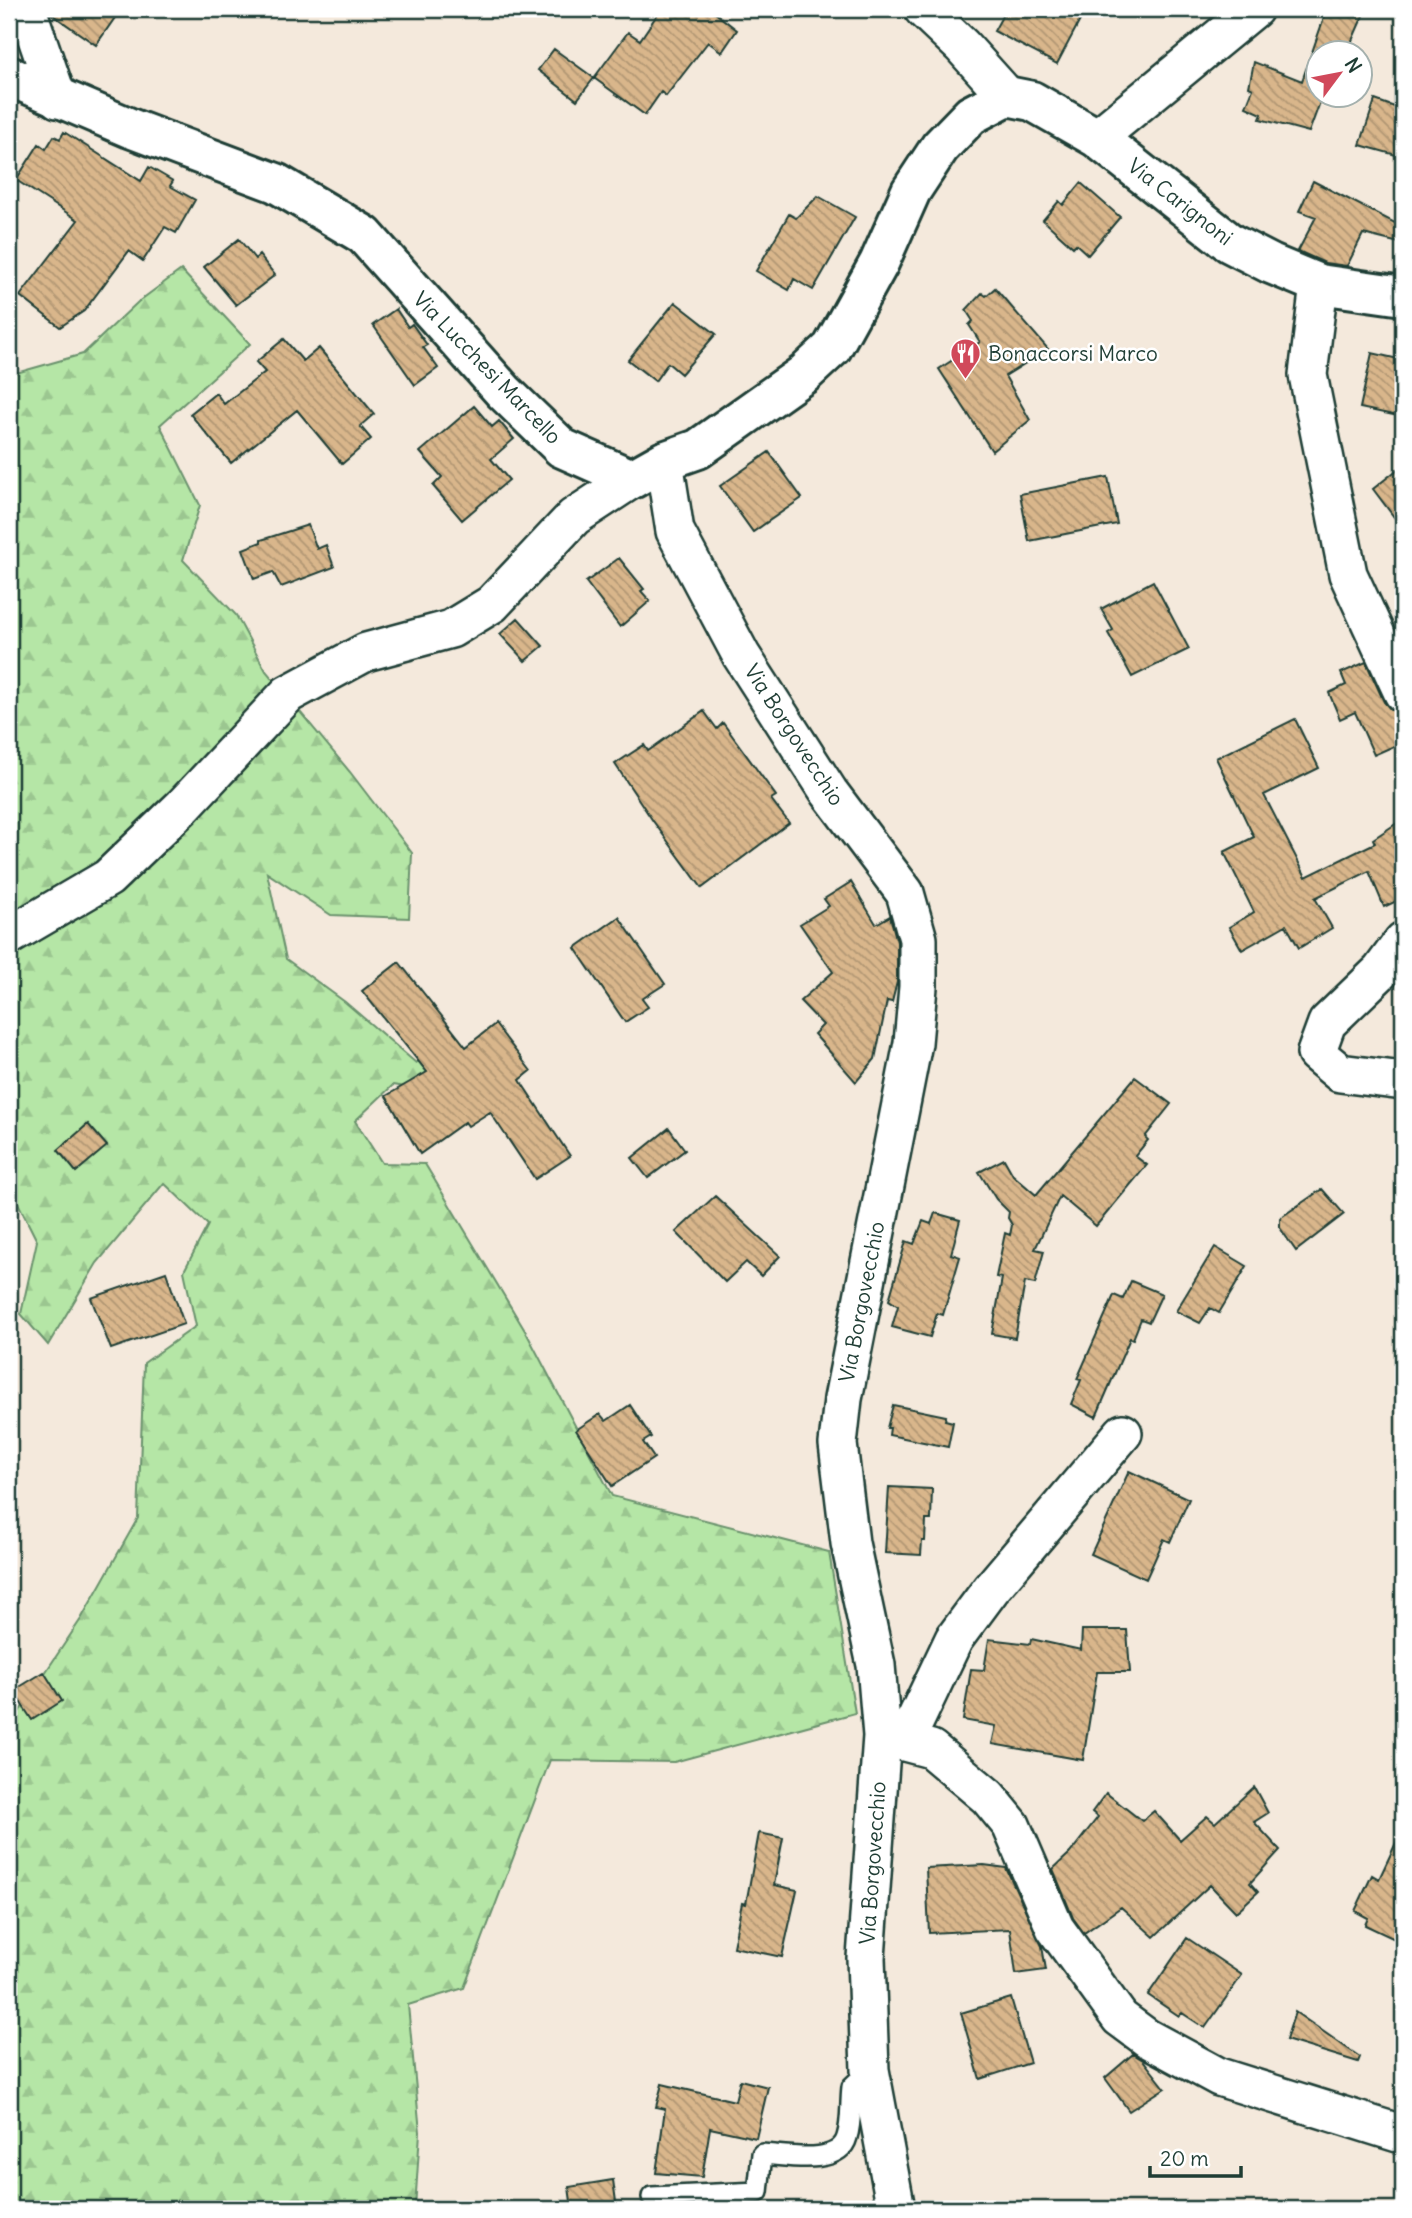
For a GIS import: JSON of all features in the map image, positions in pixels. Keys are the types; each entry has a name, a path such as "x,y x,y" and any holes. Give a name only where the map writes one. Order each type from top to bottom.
{"street":[{"path":"24,9 31,21 58,99"},
{"path":"9,936 108,878 183,806 288,694 366,652 451,629 492,604 574,517 648,470 698,449 804,374 832,348 879,263 911,191 940,147 971,115 1007,96 962,46 923,9"},
{"path":"1097,138 1254,9"},
{"name":"Via Lucchesi Marcello","path":"9,76 58,99 276,183 364,235 504,392 562,448 648,470"},
{"name":"Via Carignoni","path":"1007,96 1032,101 1097,138 1230,243 1271,264 1319,284 1403,296"},
{"path":"1319,284 1308,375 1348,574 1403,693"},
{"name":"Via Borgovecchio","path":"648,470 676,531 741,655 829,792 905,893 918,939 918,987 913,1044 843,1399 838,1444 850,1543 894,1739 866,1958 870,2070 896,2209"},
{"path":"1403,941 1381,971 1327,1023 1316,1053 1340,1073 1403,1082"},
{"path":"1123,1433 991,1589 954,1639 894,1739 931,1749 988,1797 1011,1825 1055,1928 1120,2018 1147,2038 1219,2077 1398,2133 1403,2132"}],"lane":[{"path":"652,2197 758,2192 762,2154 822,2157 833,2153 847,2138 852,2087 870,2070"}],"green space":[{"path":"181,270 250,344 160,425 200,505 183,560 236,615 266,671 350,772 412,853 409,918 331,915 267,873 286,959 345,1002 416,1063 435,1048 425,1090 393,1085 355,1121 382,1163 425,1164 527,1334 612,1496 829,1552 855,1713 674,1762 550,1760 464,1988 408,2005 420,2132 415,2209 9,2209 9,1727 81,1619 138,1518 144,1363 196,1326 184,1271 208,1225 164,1183 97,1263 48,1345 21,1314 37,1241 9,1185 9,375 83,354 138,302"}],"building":[{"path":"48,9 121,9 96,45"},
{"path":"661,9 710,9 737,30 722,52 708,42 666,96 661,92 645,115 594,78 628,32 640,40"},
{"path":"1006,9 1086,9 1057,64 994,31"},
{"path":"1327,9 1366,9 1353,38 1317,38"},
{"path":"554,49 594,78 577,100 538,70"},
{"path":"1254,62 1302,81 1304,75 1304,108 1318,108 1309,132 1260,119 1262,114 1246,107 1253,89 1249,87"},
{"path":"1375,100 1403,110 1403,157 1360,145"},
{"path":"64,132 141,181 149,167 173,181 170,186 195,200 176,233 165,227 143,261 129,251 84,311 60,327 20,296 78,220 16,180 39,144 46,149 54,136 60,139"},
{"path":"1313,181 1403,227 1403,244 1363,234 1347,266 1325,263 1298,251 1316,217 1299,211"},
{"path":"1081,183 1120,217 1088,255 1076,244 1073,247 1043,220 1059,201 1063,205"},
{"path":"818,196 855,217 813,290 794,279 789,290 756,271 789,214 796,218"},
{"path":"239,239 255,259 259,255 275,275 236,305 204,267"},
{"path":"995,288 1048,349 1005,376 1030,420 992,451 939,369 980,342 969,325 973,321 966,310 982,293 986,296"},
{"path":"675,302 716,334 681,374 668,363 655,381 628,360"},
{"path":"396,309 408,327 412,324 427,345 423,347 438,368 415,385 373,325"},
{"path":"284,339 303,361 319,348 374,414 360,426 371,439 342,464 297,410 231,463 190,414 216,393 224,404 265,372 256,362"},
{"path":"1372,353 1403,360 1403,417 1360,408"},
{"path":"474,406 492,427 499,421 514,439 491,459 509,480 462,520 433,486 442,477 420,452"},
{"path":"769,452 802,498 753,532 720,486"},
{"path":"1403,465 1403,529 1373,489"},
{"path":"1108,477 1117,524 1029,541 1020,494"},
{"path":"308,525 317,549 326,545 334,567 281,587 273,572 254,579 243,549 261,540"},
{"path":"619,558 644,589 641,591 650,601 620,627 586,582"},
{"path":"1153,581 1189,649 1132,677 1108,633 1113,630 1101,609"},
{"path":"518,618 543,646 525,661 500,634"},
{"path":"1366,662 1384,702 1391,710 1403,714 1403,742 1374,755 1355,712 1340,719 1329,693 1346,685 1341,673"},
{"path":"704,711 717,729 723,723 776,796 771,799 789,823 702,888 615,764 644,745 648,751"},
{"path":"1295,719 1319,768 1264,795 1306,877 1375,843 1373,839 1403,819 1403,898 1384,907 1369,871 1315,898 1332,928 1299,948 1286,925 1242,950 1229,927 1254,912 1224,852 1254,837 1216,758"},
{"path":"851,882 876,924 890,916 897,942 897,982 892,1002 887,1001 875,1059 856,1082 814,1034 823,1025 800,1001 833,972 800,924 829,906 824,899"},
{"path":"619,917 665,984 642,999 648,1007 625,1022 575,948"},
{"path":"399,962 466,1047 495,1024 531,1071 520,1080 570,1156 535,1179 490,1112 468,1126 465,1122 420,1154 386,1096 427,1072 362,991"},
{"path":"1135,1077 1171,1104 1145,1137 1148,1140 1135,1156 1147,1165 1096,1226 1060,1196 1035,1249 1044,1251 1035,1284 1025,1282 1015,1338 992,1334 1002,1278 996,1277 1005,1233 1010,1235 1012,1225 1008,1218 1009,1212 996,1199 979,1172 1004,1159 1013,1175 1036,1195"},
{"path":"88,1124 107,1146 76,1172 58,1150"},
{"path":"669,1128 685,1150 648,1178 632,1158"},
{"path":"1322,1189 1344,1214 1296,1251 1280,1228 1280,1218"},
{"path":"715,1196 780,1256 761,1276 746,1262 725,1282 676,1232"},
{"path":"935,1213 960,1220 951,1254 960,1257 943,1315 937,1313 930,1337 892,1327 898,1306 889,1300 906,1241 914,1244 923,1221 931,1224"},
{"path":"1215,1247 1247,1266 1219,1313 1210,1308 1200,1323 1176,1311"},
{"path":"166,1272 184,1324 111,1349 91,1298"},
{"path":"1131,1281 1162,1294 1149,1322 1141,1319 1133,1339 1130,1338 1096,1417 1071,1404 1081,1380 1077,1379 1114,1295 1123,1299"},
{"path":"630,1405 651,1437 643,1442 654,1458 612,1486 576,1430 600,1414 606,1421"},
{"path":"893,1405 946,1416 945,1420 953,1422 948,1447 889,1435 890,1428 887,1428"},
{"path":"1129,1471 1189,1499 1170,1542 1164,1539 1146,1579 1091,1554"},
{"path":"889,1487 932,1489 931,1520 926,1520 921,1555 885,1553"},
{"path":"1082,1630 1127,1630 1130,1672 1097,1672 1083,1760 992,1744 996,1726 963,1720 971,1669 984,1670 989,1639 1030,1644 1031,1639 1081,1650"},
{"path":"44,1672 62,1701 32,1720 13,1691"},
{"path":"1254,1787 1268,1813 1254,1822 1280,1850 1250,1883 1258,1892 1236,1912 1210,1885 1154,1937 1121,1907 1084,1933 1073,1918 1053,1869 1070,1853 1098,1817 1092,1812 1106,1793 1142,1821 1154,1811 1180,1840 1207,1816 1215,1823"},
{"path":"1403,1828 1403,1943 1365,1925 1368,1918 1355,1911 1372,1875 1379,1879"},
{"path":"759,1833 783,1838 774,1885 797,1890 782,1957 733,1947 742,1903 746,1904"},
{"path":"984,1865 1006,1868 1042,1946 1046,1970 1016,1974 1010,1929 929,1933 926,1868"},
{"path":"1187,1938 1242,1975 1205,2028 1182,2013 1179,2016 1148,1995"},
{"path":"1011,1998 1030,2063 980,2079 961,2013"},
{"path":"1295,2012 1360,2057 1358,2062 1286,2040"},
{"path":"1133,2054 1143,2060 1165,2088 1129,2111 1105,2078"},
{"path":"740,2080 768,2087 756,2138 710,2128 702,2177 656,2173 665,2109 656,2107 662,2084 735,2101"},
{"path":"613,2180 617,2209 572,2209 569,2187"}],"place":[{"name":"Bonaccorsi Marco","path":"965,381"}]}
